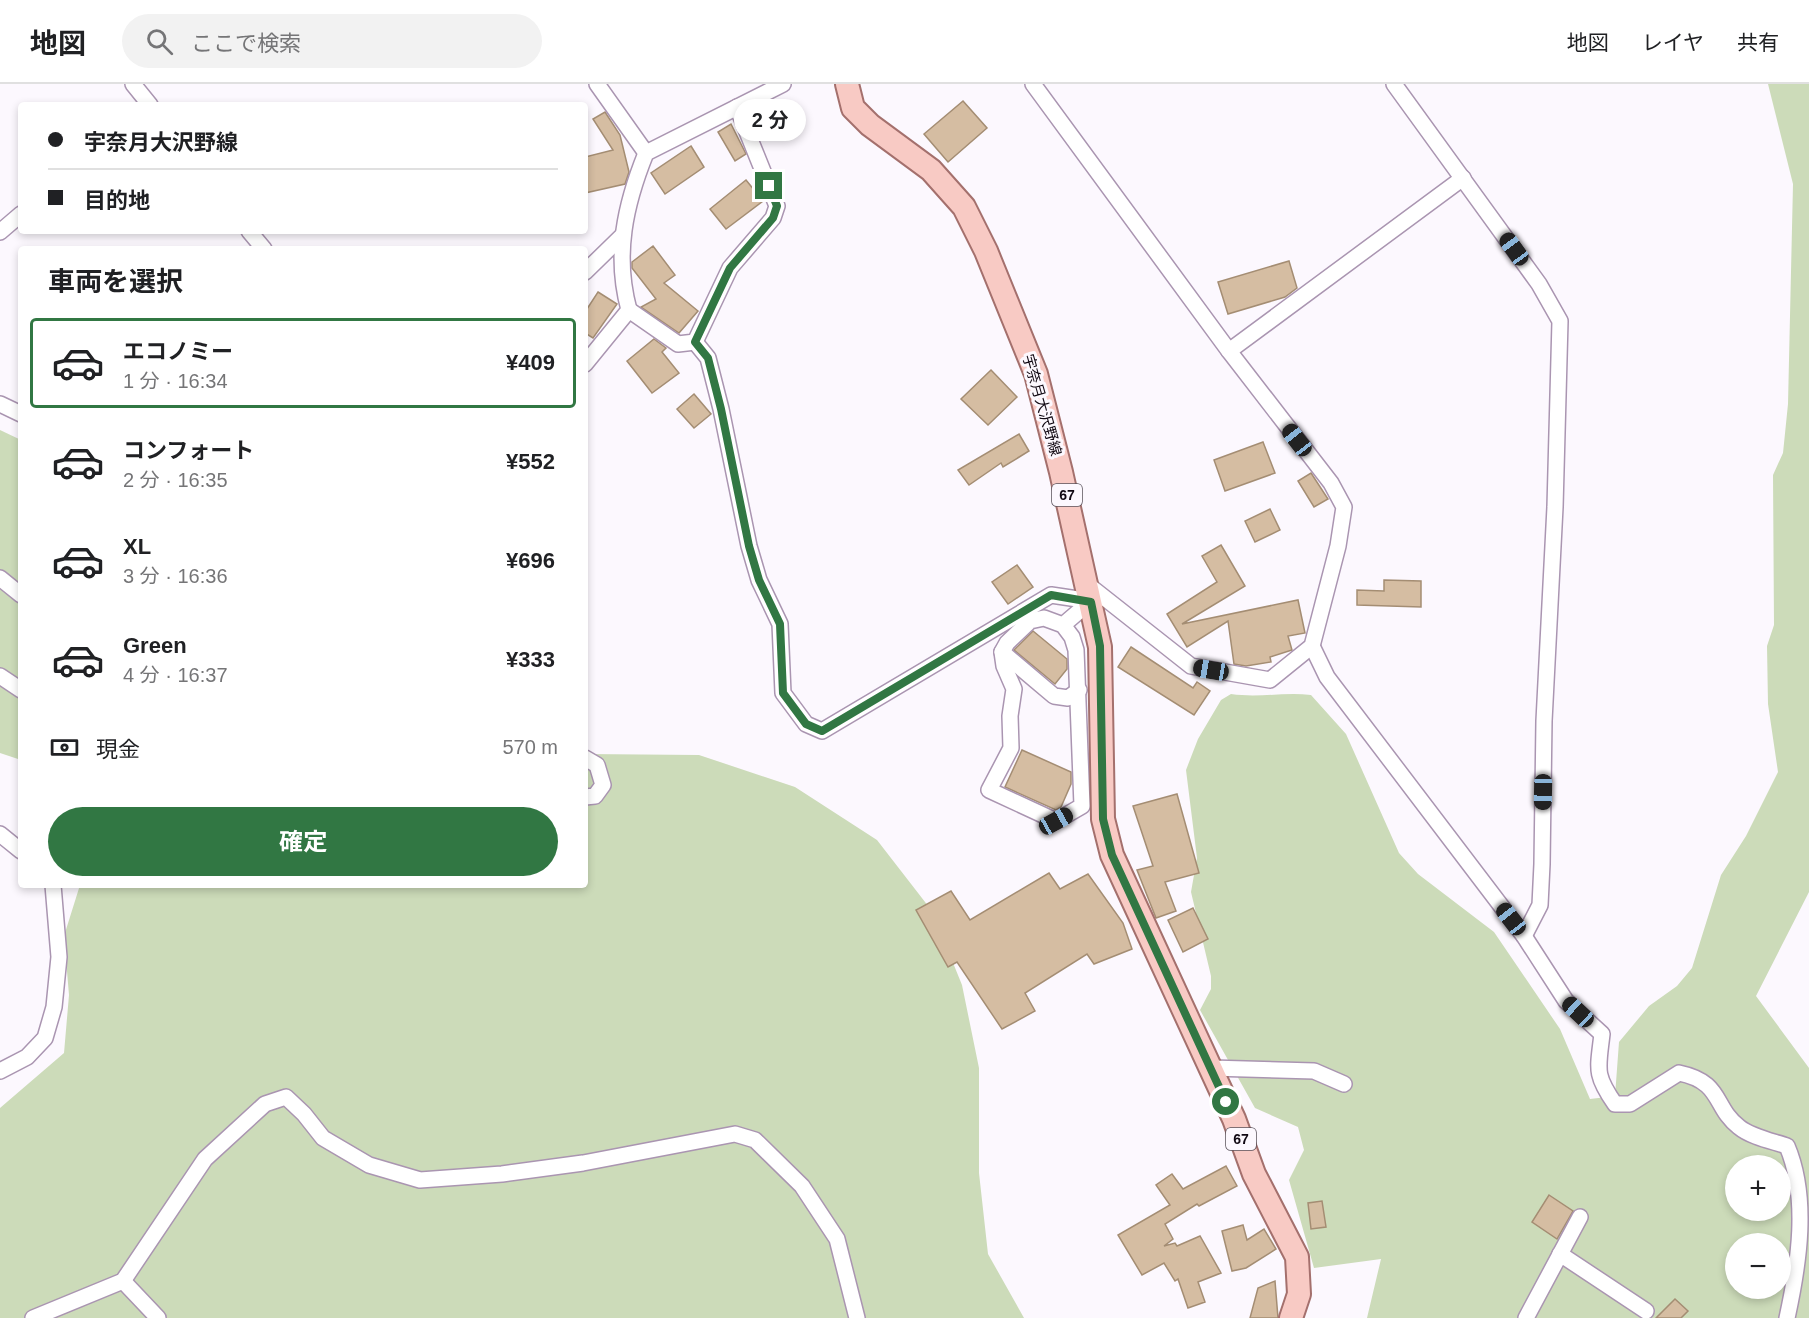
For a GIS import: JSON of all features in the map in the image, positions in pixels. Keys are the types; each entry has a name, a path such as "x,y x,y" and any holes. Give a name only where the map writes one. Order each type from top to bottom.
{"main road":[{"name":"宇奈月大沢野線","path":"847,84 853,108 870,125 931,170 964,207 986,250 1036,374 1100,646 1103,819 1112,855 1234,1119 1254,1174 1297,1257 1299,1294 1292,1318"}],"street":[{"path":"133,84 146,102"},
{"path":"597,84 646,153"},
{"path":"695,342 678,344 629,310 621,280 622,236 636,176 646,153 783,84"},
{"path":"695,342 708,358 721,409 749,546 759,580 780,624 783,693 806,724 822,731 1051,595 1089,593 1191,666 1270,680 1311,646 1338,546 1344,507 1331,483 1229,351 1033,84"},
{"path":"1394,84 1539,284 1560,321 1540,906 1524,936"},
{"path":"695,342 730,268 773,218 777,206 737,106"},
{"path":"1229,351 1462,178"},
{"path":"0,232 18,217"},
{"path":"252,234 262,246"},
{"path":"588,269 622,236"},
{"path":"588,360 629,310"},
{"path":"0,404 18,413"},
{"path":"0,578 18,593"},
{"path":"1063,625 1089,593"},
{"path":"1044,618 1063,625 1074,643 1082,806 1056,821 989,790 1011,748 1010,716 1014,689 1004,666 1002,652 1007,643 1030,621 1044,618"},
{"path":"1311,646 1328,677 1524,936 1566,1001 1602,1034 1598,1064 1600,1083 1615,1104 1630,1104 1679,1073 1695,1076 1716,1093 1725,1111 1739,1127 1787,1146 1797,1167 1802,1196 1794,1286 1787,1318"},
{"path":"1002,652 1054,696 1068,698 1078,690"},
{"path":"0,676 18,688"},
{"path":"588,760 597,765 603,785 595,796 588,797"},
{"path":"0,834 18,849"},
{"path":"0,1071 27,1057 45,1038 54,1007 59,957 54,888"},
{"path":"1210,1068 1314,1071 1344,1084"},
{"path":"33,1318 123,1281 205,1159 240,1124 265,1104 286,1097 304,1114 323,1138 369,1165 420,1180 502,1174 583,1163 735,1134 755,1140 802,1186 837,1239 857,1318"},
{"path":"1526,1318 1580,1216"},
{"path":"1560,1254 1646,1311"},
{"path":"123,1281 158,1318"}],"green space":[{"path":"1768,84 1809,84 1809,892 1756,996 1809,1068 1809,1318 1367,1318 1381,1259 1314,1268 1289,1180 1304,1150 1298,1127 1255,1108 1200,1010 1211,989 1211,976 1191,892 1197,858 1186,770 1198,739 1221,700 1231,694 1311,695 1346,734 1399,853 1418,874 1494,932 1560,1029 1590,1099 1615,1096 1619,1042 1649,1006 1677,986 1692,968 1721,875 1746,836 1778,772 1768,704 1767,646 1774,625 1773,475 1783,453 1788,404 1793,184"},
{"path":"0,430 18,439 18,759 0,753"},
{"path":"588,754 699,755 795,787 877,840 932,911 962,985 979,1068 979,1173 988,1254 1024,1318 0,1318 0,1108 64,1053 69,995 64,936 79,888 588,888"}],"building":[{"path":"963,101 987,128 948,162 924,134"},
{"path":"605,112 620,135 629,172 625,184 588,192 588,156 613,150 593,119"},
{"path":"731,124 746,154 735,161 718,132"},
{"path":"691,146 704,167 665,194 651,173"},
{"path":"746,180 763,201 726,229 710,209"},
{"path":"653,246 675,275 664,283 698,311 679,333 641,307 656,299 632,268 632,262"},
{"path":"1289,261 1297,288 1285,297 1228,314 1218,282"},
{"path":"598,292 617,304 593,338 588,335 588,307"},
{"path":"654,339 666,348 662,352 679,373 652,393 627,361"},
{"path":"991,370 1017,397 988,425 961,399"},
{"path":"694,394 711,414 694,428 677,409"},
{"path":"1019,434 1029,451 1003,467 1001,463 969,485 958,470"},
{"path":"1263,442 1275,473 1225,491 1214,460"},
{"path":"1311,473 1328,499 1314,507 1298,481"},
{"path":"1270,509 1280,530 1255,542 1245,521"},
{"path":"1221,545 1245,586 1182,624 1298,600 1305,633 1288,636 1292,650 1270,657 1271,662 1246,666 1234,664 1228,621 1187,647 1167,614 1217,582 1202,556"},
{"path":"1017,565 1033,587 1008,604 992,582"},
{"path":"1384,580 1421,581 1421,607 1357,605 1357,590 1384,591"},
{"path":"1033,631 1067,659 1067,669 1055,684 1014,650"},
{"path":"1131,647 1193,688 1197,682 1210,691 1194,715 1118,667"},
{"path":"1022,750 1071,772 1071,784 1061,807 1056,810 1005,787"},
{"path":"1177,794 1199,873 1165,882 1176,911 1156,918 1137,870 1153,866 1133,806"},
{"path":"1049,873 1060,889 1088,874 1123,923 1132,949 1094,964 1087,954 1025,993 1035,1011 1002,1029 957,962 948,967 916,910 951,891 970,920"},
{"path":"1193,908 1208,939 1183,952 1168,920"},
{"path":"1226,1166 1237,1186 1199,1206 1197,1204 1165,1224 1173,1239 1164,1246 1175,1243 1177,1246 1200,1236 1221,1273 1198,1282 1205,1302 1188,1308 1178,1279 1175,1281 1164,1263 1142,1275 1118,1235 1170,1205 1156,1185 1172,1174 1183,1189"},
{"path":"1549,1195 1573,1211 1557,1239 1532,1222"},
{"path":"1322,1201 1326,1227 1311,1229 1308,1203"},
{"path":"1243,1225 1247,1240 1264,1229 1276,1249 1246,1268 1232,1271 1222,1231"},
{"path":"1275,1281 1278,1318 1250,1318 1258,1288"},
{"path":"1675,1299 1688,1311 1681,1318 1656,1318"}],"route":[{"path":"769,186 777,206 773,218 730,268 695,342 708,358 721,409 749,546 759,580 780,624 783,693 806,724 822,731 1051,595 1091,602 1100,646 1103,697 1103,819 1112,855 1226,1102"}]}
